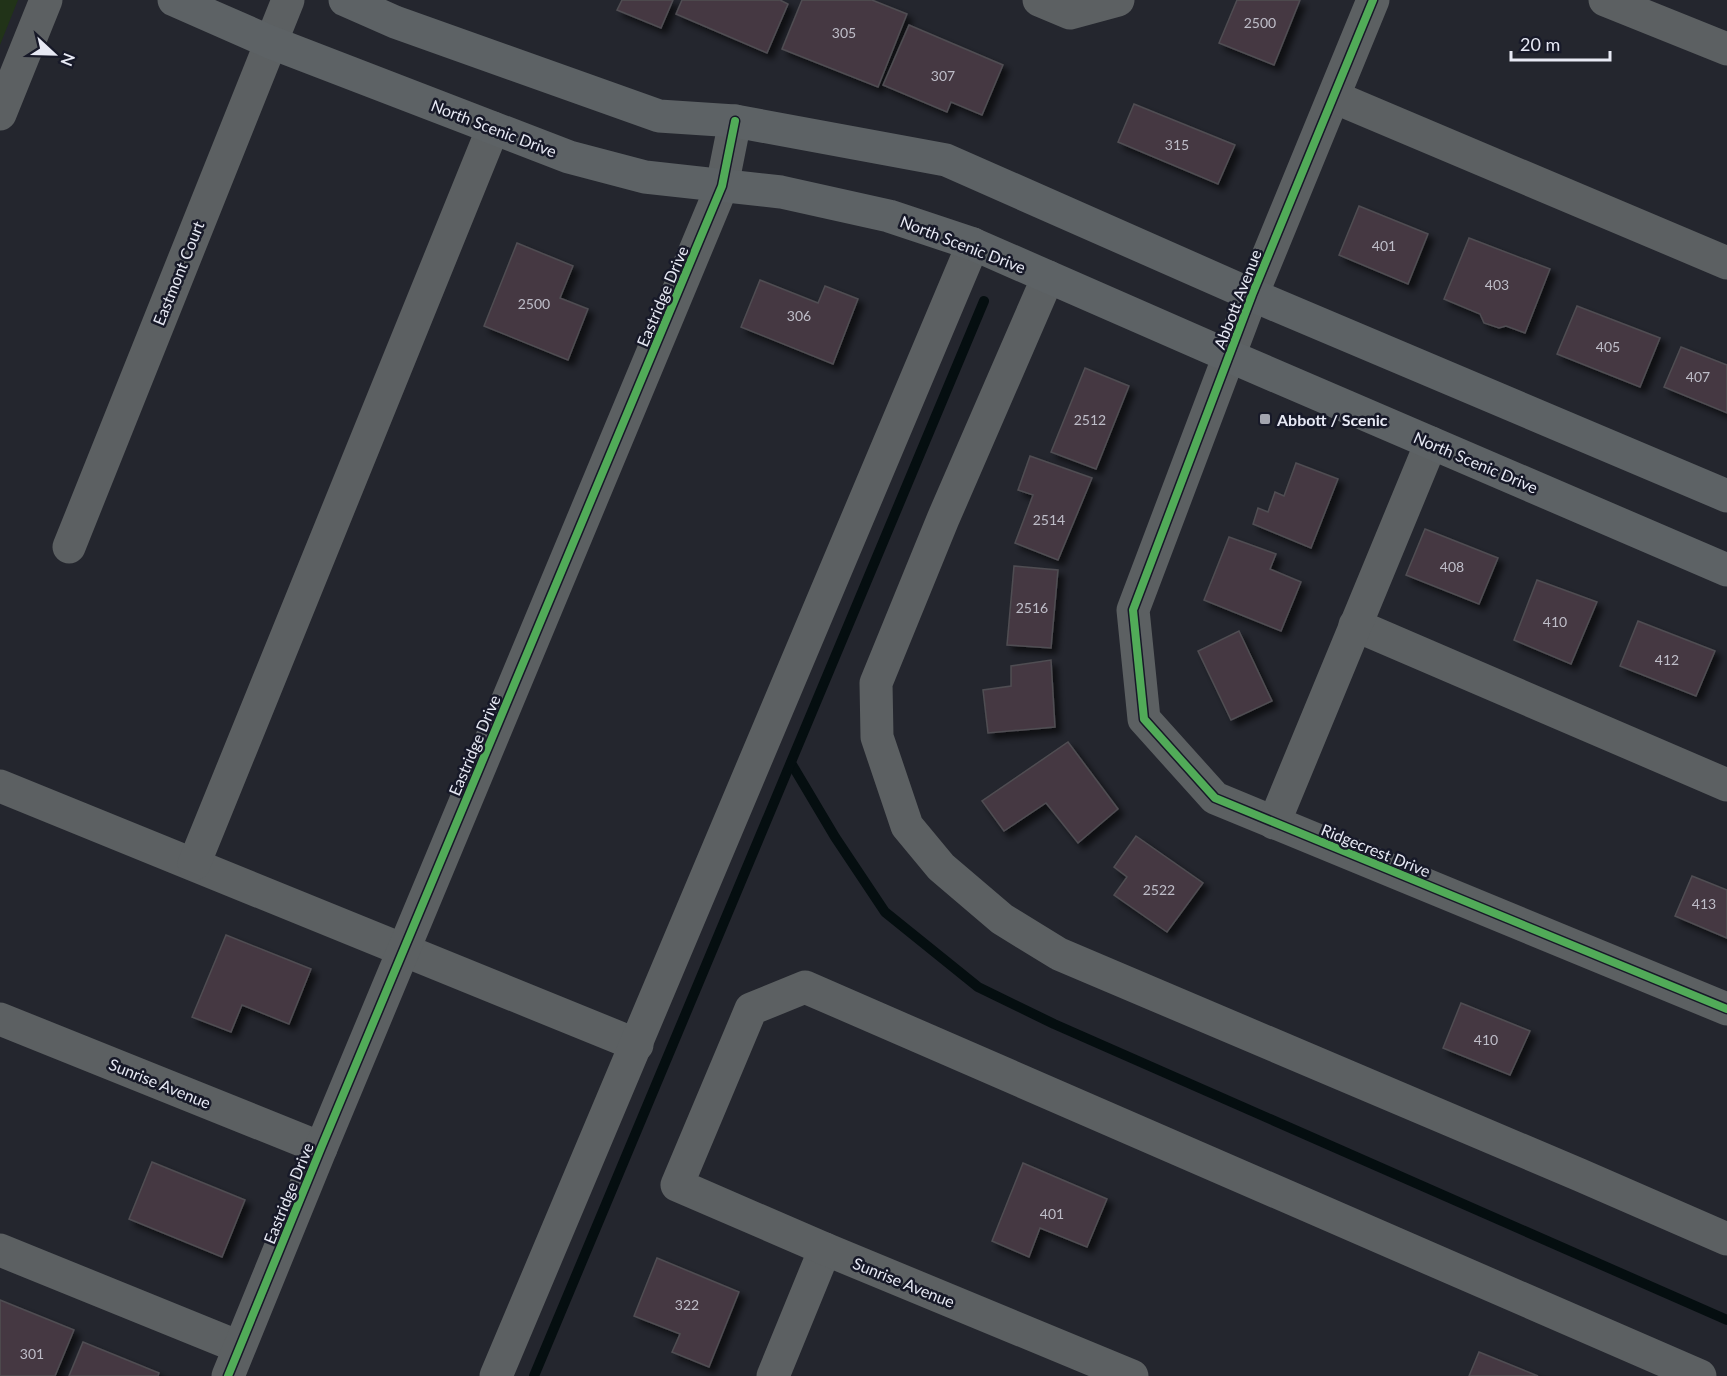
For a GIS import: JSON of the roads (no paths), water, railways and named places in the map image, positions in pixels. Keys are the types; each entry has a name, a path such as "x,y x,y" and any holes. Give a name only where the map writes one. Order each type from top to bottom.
{"main road":[{"name":"North Scenic Drive","path":"174,0 270,42 569,157 645,177 781,192 889,216 973,244 1727,570"},
{"path":"345,0 395,22 659,116 735,121 946,160 1252,295 1727,496"}],"street":[{"path":"0,114 46,0"},
{"name":"Eastmont Court","path":"69,547 288,0"},
{"path":"1039,0 1070,13 1118,0"},
{"name":"Abbott Avenue","path":"1133,610 1252,295 1374,0"},
{"path":"1605,0 1727,49"},
{"path":"1334,97 1727,263"},
{"name":"Eastridge Drive","path":"234,1361 722,186 735,121"},
{"path":"194,864 493,128"},
{"path":"496,1376 973,244"},
{"path":"1048,277 943,519 876,684 877,737 907,826 941,867 1002,919 1059,954 1727,1239"},
{"path":"1274,823 1431,443"},
{"name":"Ridgecrest Drive","path":"1133,610 1144,719 1215,798 1727,1009"},
{"path":"1355,625 1727,785"},
{"path":"0,786 637,1045"},
{"name":"Sunrise Avenue","path":"1132,1376 825,1249 678,1185 752,1009 805,987 1700,1376"},
{"name":"Sunrise Avenue","path":"0,1018 321,1148"},
{"path":"773,1376 825,1249"},
{"path":"0,1250 234,1361"}],"waterway":[{"path":"534,1376 984,301"},
{"path":"791,763 835,837 885,912 978,987 1054,1024 1727,1320"}],"place":[{"name":"Abbott / Scenic","path":"1265,419"}]}
